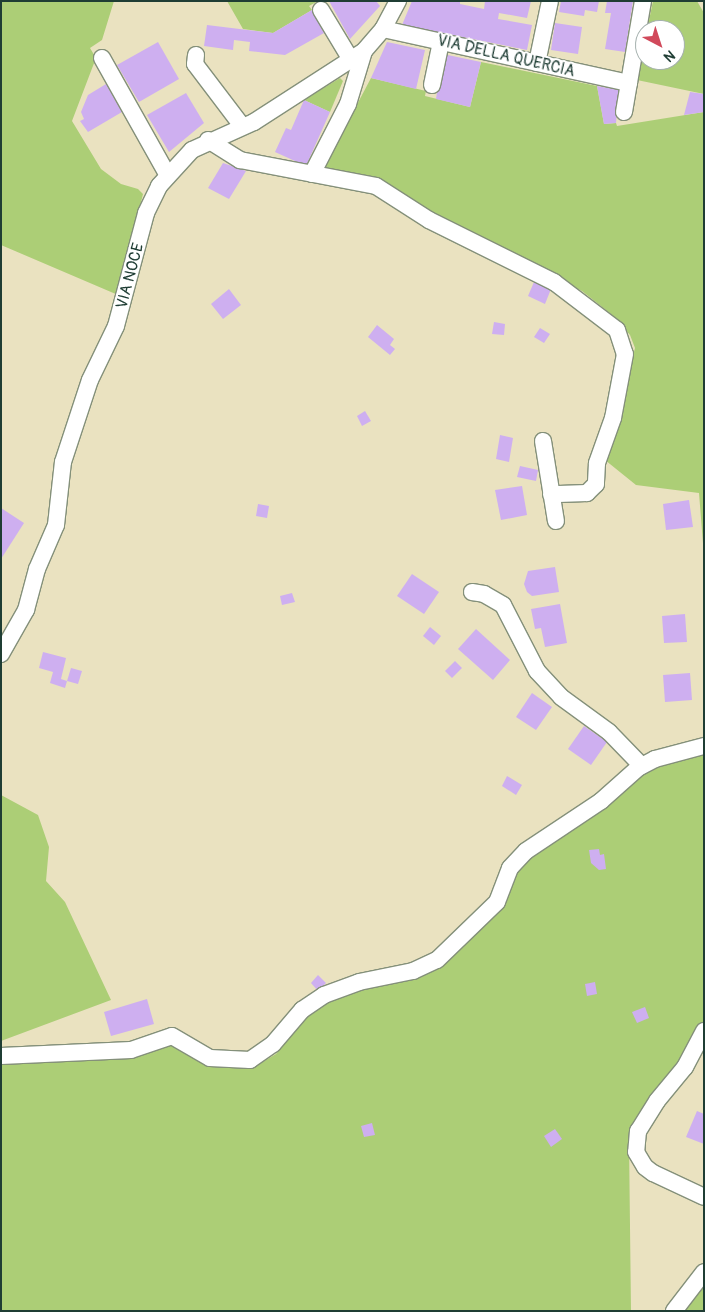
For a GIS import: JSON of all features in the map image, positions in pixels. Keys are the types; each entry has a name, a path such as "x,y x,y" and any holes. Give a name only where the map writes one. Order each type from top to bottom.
{"street":[{"name":"VIA NOCE","path":"1,654 26,610 37,569 56,525 63,462 84,396 116,326 146,213 167,174 192,150 208,140 242,126 357,56 383,29 398,1"},
{"path":"538,63 550,1"},
{"path":"624,112 643,1"},
{"path":"312,174 348,104 357,56 321,10"},
{"name":"VIA DELLA QUERCIA","path":"383,29 629,84"},
{"path":"432,85 441,42"},
{"path":"196,55 195,64 242,126"},
{"path":"102,58 167,174"},
{"path":"208,140 240,160 312,174 350,179 391,193 429,220 554,282 616,330 625,354 614,418 597,463 596,484 587,493 551,494"},
{"path":"543,441 556,521"},
{"path":"472,592 484,594 503,605 537,671 561,697 609,732 642,766"},
{"path":"1,1056 131,1050 172,1036 210,1058 250,1060 274,1044 302,1010 324,995 359,982 413,971 437,960 497,902 510,868 526,851 601,801 625,777 642,766 656,759 704,746"},
{"path":"704,1031 686,1066 657,1101 638,1132 636,1152 645,1167 653,1173 704,1197"},
{"path":"674,1311 704,1272"}],"green space":[{"path":"1,1 114,1 102,40 90,48 96,58 72,121 101,169 121,184 138,189 143,194 118,295 1,245"},
{"path":"227,1 318,1 309,6 312,10 273,33 243,29"},
{"path":"653,1 697,1 704,13 704,94 637,80 639,70 685,70 685,20 649,20"},
{"path":"481,62 597,86 604,124 616,123 617,126 704,112 704,556 699,493 636,485 605,460 623,413 625,387 635,348 630,335 611,314 582,291 532,265 323,169 371,78 426,91 425,96 470,107"},
{"path":"340,78 343,81 330,112 304,100"},
{"path":"704,753 704,1023 629,1140 631,1311 1,1311 1,1062 171,1044 245,1067 256,1066 276,1054 319,1003 362,987 429,972 522,862 647,771"},
{"path":"1,795 38,815 49,847 46,881 65,902 111,1000 1,1041"},
{"path":"704,1283 704,1311 684,1311"}],"building":[{"path":"329,1 376,1 380,6 350,39"},
{"path":"412,1 460,1 460,4 484,9 485,1 531,1 527,18 499,13 498,19 532,25 527,50 402,25"},
{"path":"561,1 599,1 597,12 585,10 584,16 559,12"},
{"path":"607,1 633,1 625,52 605,49 611,13 605,13"},
{"path":"312,10 324,33 285,55 249,51 250,42 234,40 233,50 204,46 207,25 273,33"},
{"path":"555,23 582,27 578,54 551,50"},
{"path":"158,42 179,79 139,102 117,65"},
{"path":"387,42 425,50 416,89 371,78"},
{"path":"443,54 481,62 470,107 436,99"},
{"path":"106,84 122,112 88,132 80,121 84,119 81,112 88,95"},
{"path":"597,86 619,90 616,123 604,124"},
{"path":"690,92 704,94 704,112 684,115"},
{"path":"186,93 204,123 169,152 147,115"},
{"path":"304,100 330,112 306,166 275,152 286,128 291,130"},
{"path":"223,163 246,171 229,199 208,188"},
{"path":"534,282 551,289 545,304 528,296"},
{"path":"229,289 241,305 223,319 211,304"},
{"path":"494,322 505,324 504,335 492,334"},
{"path":"377,325 394,339 390,345 395,349 390,355 368,337"},
{"path":"540,328 550,334 544,343 534,337"},
{"path":"365,411 371,421 362,426 357,416"},
{"path":"500,435 513,438 509,462 496,459"},
{"path":"520,466 538,470 536,481 517,477"},
{"path":"522,486 527,515 501,520 495,490"},
{"path":"689,500 693,527 666,530 663,504"},
{"path":"258,504 269,506 267,518 256,516"},
{"path":"1,508 24,523 1,559"},
{"path":"555,567 559,592 532,596 527,592 524,584 528,571"},
{"path":"412,574 439,592 424,614 397,596"},
{"path":"292,593 295,602 282,605 280,596"},
{"path":"560,604 567,643 545,647 541,628 535,629 531,609"},
{"path":"685,614 687,642 664,643 662,616"},
{"path":"430,627 441,636 434,645 423,636"},
{"path":"476,629 510,660 493,680 458,649"},
{"path":"43,652 66,658 61,679 67,681 65,688 50,683 53,672 39,668"},
{"path":"455,661 462,668 452,678 445,671"},
{"path":"71,668 82,671 78,684 67,681"},
{"path":"690,673 692,700 665,702 663,675"},
{"path":"532,693 552,707 536,730 516,717"},
{"path":"584,726 607,742 591,765 568,749"},
{"path":"507,776 522,785 516,795 502,786"},
{"path":"599,849 600,855 604,854 606,869 599,870 591,863 589,850"},
{"path":"318,975 326,983 318,991 311,983"},
{"path":"595,982 597,994 587,996 585,984"},
{"path":"147,999 154,1024 111,1036 104,1012"},
{"path":"645,1007 649,1018 637,1023 632,1012"},
{"path":"697,1111 704,1114 704,1144 686,1137"},
{"path":"372,1123 375,1135 364,1137 361,1126"},
{"path":"555,1129 562,1139 551,1147 544,1136"}]}
